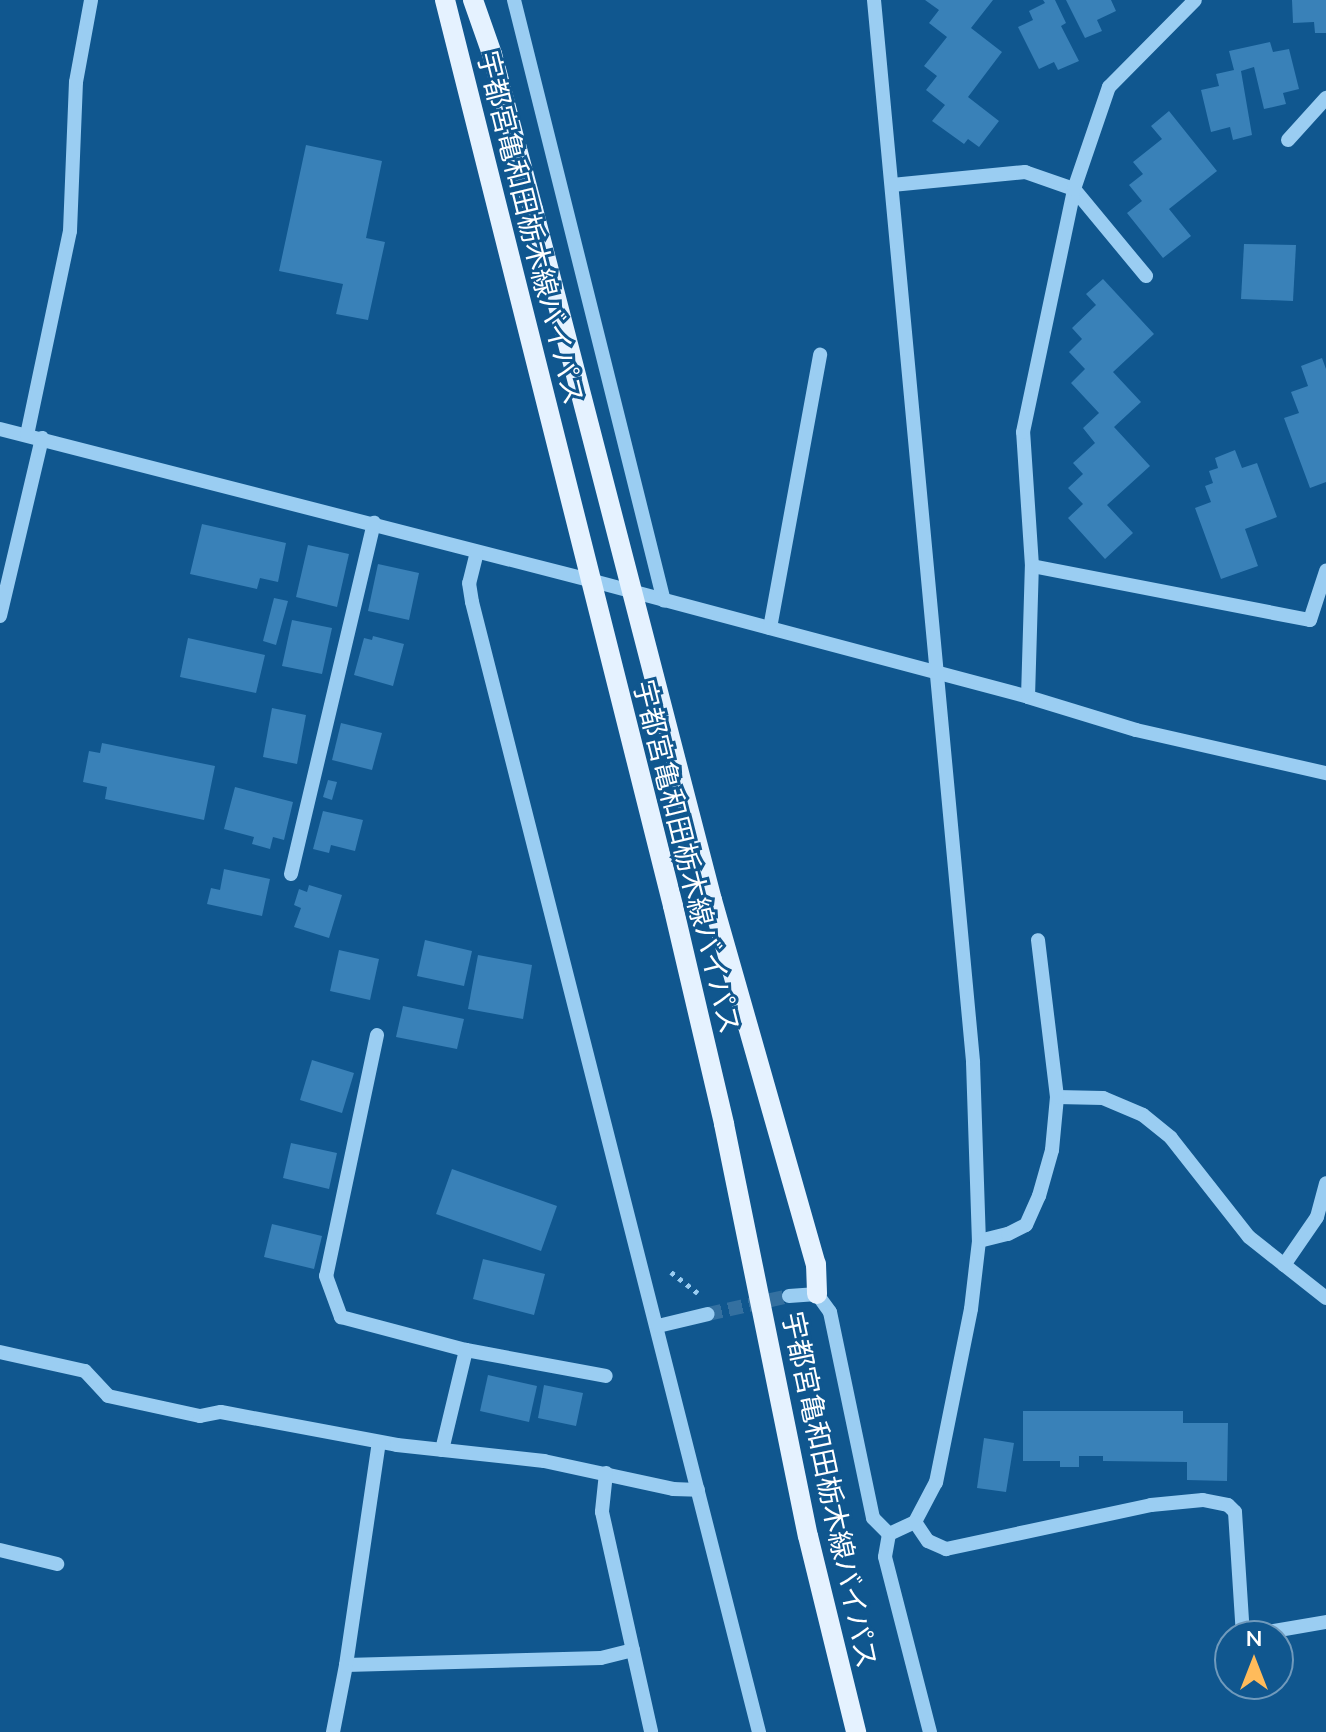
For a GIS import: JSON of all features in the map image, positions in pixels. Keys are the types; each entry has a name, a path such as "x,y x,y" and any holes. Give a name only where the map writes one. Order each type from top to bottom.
{"main road":[{"name":"宇都宮亀和田栃木線バイパス","path":"445,0 673,906 724,1124 808,1536 856,1732"},
{"path":"473,0 492,54 712,900 816,1264 817,1294"}],"street":[{"path":"0,616 70,231 76,82 91,0"},
{"path":"514,0 664,601"},
{"path":"874,0 973,1062 979,1241 971,1309 936,1482 915,1522 889,1534"},
{"path":"1028,697 1032,566 1023,432 1074,189 1109,87 1195,0"},
{"path":"1288,140 1326,98"},
{"path":"892,185 1025,172 1074,189 1146,276"},
{"path":"770,628 820,355"},
{"path":"0,429 374,523 936,672 1136,730 1326,773"},
{"path":"291,874 374,523"},
{"path":"477,552 469,583 472,602 759,1732"},
{"path":"1032,566 1310,620 1326,571"},
{"path":"979,1241 1026,1225 1052,1150 1057,1097 1038,940"},
{"path":"377,1035 326,1276 341,1317 466,1350 606,1376"},
{"path":"1057,1097 1103,1098 1143,1115 1171,1138 1249,1237 1326,1298"},
{"path":"1284,1265 1317,1217 1326,1183"},
{"path":"789,1296 817,1294 830,1312 873,1518 889,1534"},
{"path":"658,1326 708,1314"},
{"path":"442,1450 466,1350"},
{"path":"0,1352 85,1371 108,1396 200,1416 221,1412 379,1442 544,1461 673,1489 698,1490"},
{"path":"333,1732 379,1442"},
{"path":"606,1473 602,1512 651,1732"},
{"path":"915,1522 928,1541 946,1549 1151,1505 1203,1500 1228,1505 1235,1512 1243,1620"},
{"path":"889,1534 885,1557 930,1732"},
{"path":"0,1550 57,1564"},
{"path":"1294,1627 1326,1622"},
{"path":"346,1665 601,1658 633,1650"}],"path":[{"path":"671,1272 681,1277 703,1298"}],"building":[{"path":"925,0 993,0 971,28 1002,52 968,97 999,121 979,147 968,139 964,144 932,121 945,105 926,90 937,76 924,66 947,37 929,23 939,10"},
{"path":"1043,0 1055,0 1066,23 1061,26 1079,61 1058,70 1054,62 1039,69 1018,27 1033,20 1029,11 1045,3"},
{"path":"1066,0 1111,0 1116,11 1097,20 1102,31 1085,38"},
{"path":"1292,0 1326,0 1326,33 1315,33 1314,22 1293,23"},
{"path":"1270,42 1273,52 1289,49 1299,89 1283,93 1286,104 1264,109 1254,67 1241,71 1252,135 1233,140 1230,127 1211,132 1201,90 1219,86 1216,74 1234,70 1229,51"},
{"path":"1169,111 1217,171 1169,209 1191,236 1163,258 1127,213 1142,201 1129,185 1143,174 1133,162 1162,139 1151,126"},
{"path":"306,145 382,161 366,238 385,242 368,320 336,314 343,284 279,271"},
{"path":"1244,244 1296,245 1293,301 1241,299"},
{"path":"1103,279 1154,334 1113,372 1141,402 1114,427 1150,466 1107,505 1133,533 1105,559 1068,518 1083,504 1068,488 1083,474 1073,463 1095,443 1083,428 1099,413 1071,383 1085,369 1069,352 1082,339 1072,328 1096,305 1086,294"},
{"path":"1322,358 1326,369 1326,482 1310,488 1284,418 1299,413 1291,392 1308,386 1301,366"},
{"path":"1235,450 1242,468 1257,463 1277,517 1245,529 1258,566 1221,579 1195,508 1211,502 1205,486 1213,483 1209,471 1218,468 1215,458"},
{"path":"202,524 286,543 278,582 260,578 257,589 190,574"},
{"path":"308,545 349,554 337,607 296,597"},
{"path":"378,564 419,573 409,620 368,611"},
{"path":"274,598 288,601 276,645 263,641"},
{"path":"292,620 332,628 322,674 282,666"},
{"path":"373,636 404,644 393,686 354,675 364,638 372,640"},
{"path":"188,638 265,655 256,693 180,677"},
{"path":"272,708 306,715 297,764 263,757"},
{"path":"341,723 382,733 372,770 332,760"},
{"path":"102,743 215,766 204,820 105,799 107,787 83,782 89,751 100,753"},
{"path":"328,780 337,782 332,800 323,797"},
{"path":"235,787 293,802 284,840 273,837 270,849 252,844 254,837 224,829"},
{"path":"323,811 363,820 355,851 331,845 329,853 313,849"},
{"path":"224,869 270,879 262,916 207,904 211,888 220,890"},
{"path":"309,885 342,895 329,938 294,927 301,908 294,905 299,889 307,892"},
{"path":"425,940 472,951 464,986 417,976"},
{"path":"339,950 379,959 370,1000 330,991"},
{"path":"478,955 532,965 523,1019 468,1009"},
{"path":"403,1006 464,1019 457,1049 396,1037"},
{"path":"312,1060 354,1073 342,1113 300,1100"},
{"path":"291,1143 337,1153 329,1189 283,1178"},
{"path":"452,1169 557,1206 541,1251 436,1214"},
{"path":"272,1224 322,1236 314,1269 264,1257"},
{"path":"483,1259 545,1274 534,1315 473,1299"},
{"path":"488,1375 537,1386 529,1422 480,1411"},
{"path":"544,1385 583,1393 576,1426 538,1418"},
{"path":"1023,1411 1183,1411 1183,1423 1228,1423 1227,1481 1187,1480 1187,1462 1103,1461 1103,1456 1079,1456 1079,1467 1060,1467 1060,1461 1023,1461"},
{"path":"984,1438 1014,1443 1006,1492 977,1488"}],"tunnel":[{"path":"708,1314 789,1296"}]}
